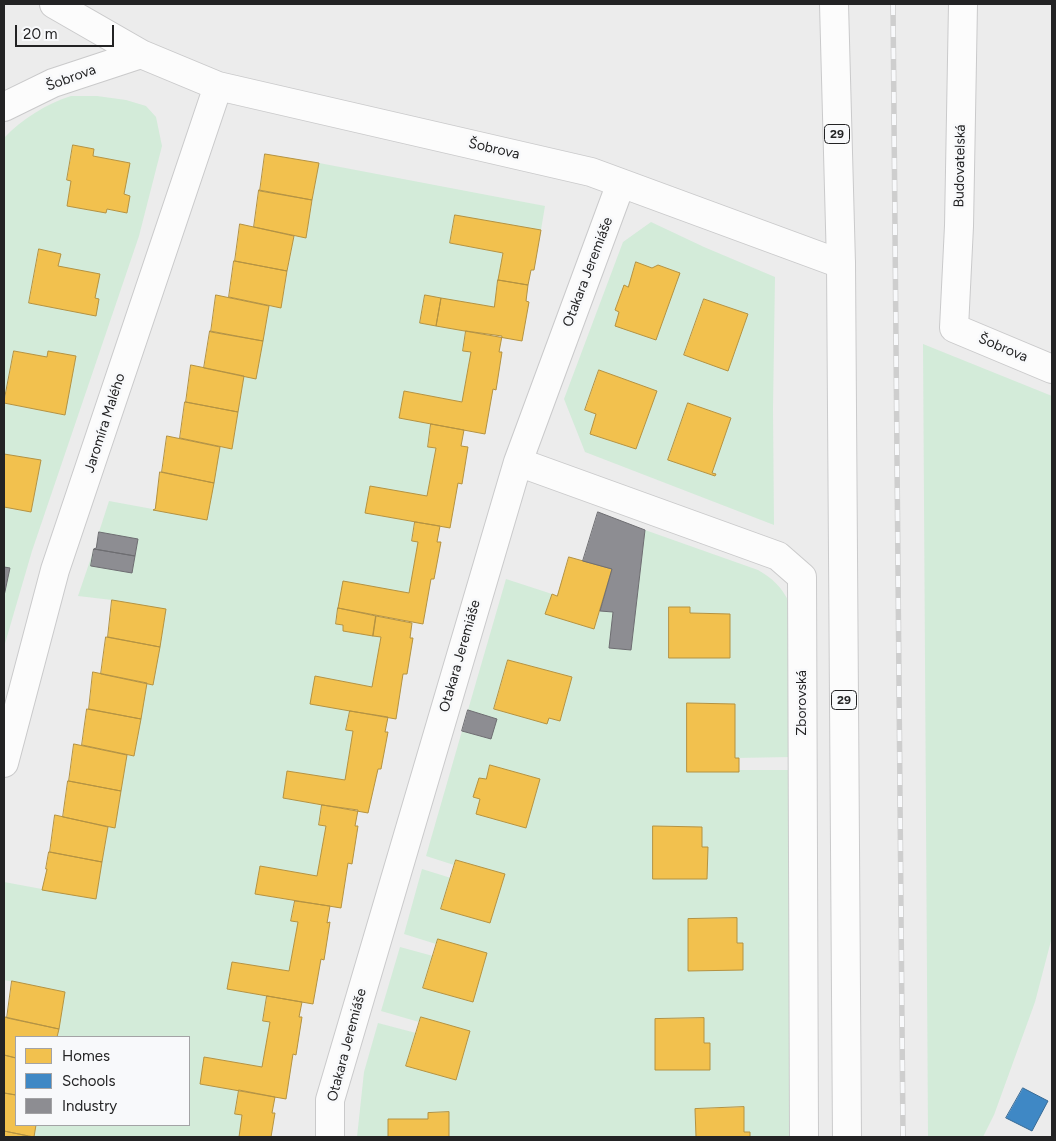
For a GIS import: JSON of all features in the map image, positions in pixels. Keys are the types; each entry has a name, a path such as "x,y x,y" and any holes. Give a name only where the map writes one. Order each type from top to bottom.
{"street":[{"name":"Šobrova","path":"54,4 141,54 218,86 591,172 841,264"},
{"name":"29","path":"834,4 841,264 847,1137"},
{"name":"Budovatelská","path":"954,328 959,226 963,4"},
{"name":"Šobrova","path":"4,107 53,83 141,54"},
{"name":"Jaromíra Malého","path":"4,763 55,570 218,86"},
{"name":"Otakara Jeremiáše","path":"330,1137 330,1100 518,462 621,183"},
{"name":"Šobrova","path":"954,328 1052,369"},
{"name":"Zborovská","path":"518,462 575,481 778,556 802,577 804,1137"}],"green space":[{"path":"71,96 97,96 126,100 146,106 156,117 162,146 139,236 32,551 4,647 4,596 10,569 4,567 4,507 31,512 41,461 4,454 4,403 4,138 35,113","holes":["73,145 94,149 93,156 129,163 124,194 130,196 127,213 107,209 106,213 67,206 71,181 67,180","39,249 60,254 58,266 95,298 95,315 29,303","15,351 47,357 48,351 76,357 64,415 4,403"]},
{"path":"319,163 545,206 541,230 455,216 451,243 503,253 494,307 425,296 421,323 466,331 463,351 471,352 462,402 404,391 399,418 431,424 428,447 436,448 427,496 370,487 365,513 415,522 412,541 418,542 409,593 343,582 336,624 343,625 343,631 381,637 372,687 315,676 350,711 346,730 353,731 345,780 287,771 283,798 322,805 319,825 326,826 317,876 260,866 255,894 295,901 292,920 298,922 289,971 232,962 228,989 267,996 263,1021 270,1022 262,1067 204,1057 200,1084 239,1090 242,1115 239,1137 34,1137 36,1126 190,1126 190,1036 57,1036 65,992 4,980 4,882 96,899 108,827 115,827 127,755 134,756 147,683 153,684 166,610 78,596 94,549 92,566 132,573 138,540 99,532 109,501 207,519 220,447 232,449 244,376 256,378 269,306 281,308 294,236 306,237"},
{"path":"651,222 775,277 774,525 585,452 564,399 623,242","holes":["636,263 652,268 658,265 679,273 656,340 615,325 619,312 615,310 623,286 628,287","704,299 748,314 728,370 684,355","599,370 657,391 636,449 590,434 596,414 585,410","689,403 731,418 712,473 716,474 715,476 669,460"]},
{"path":"923,344 1052,396 1052,937 1035,1002 994,1115 983,1137 928,1137"},
{"path":"645,530 758,570 776,583 789,602 791,757 735,758 735,704 687,703 687,772 791,770 793,1137 750,1137 750,1132 744,1132 743,1107 695,1109 696,1137 449,1137 449,1113 428,1119 388,1120 388,1137 357,1137 364,1072 378,1023 416,1033 407,1066 456,1080 470,1032 421,1017 419,1022 381,1011 400,947 433,956 423,988 472,1002 487,954 438,939 436,944 404,934 422,869 451,878 441,909 490,923 505,875 456,860 454,865 426,856 462,731 490,739 497,719 468,710 506,579 552,594 545,614 594,629 600,611 613,612 609,648 631,650","holes":["669,607 689,607 690,613 730,614 730,658 669,658","508,660 572,677 560,721 549,718 547,724 494,709","490,765 540,779 526,828 476,814 480,799 473,797 479,778 486,779","653,826 702,827 702,847 708,848 707,879 653,879","688,919 737,919 737,943 743,944 743,970 689,970","703,1018 704,1043 710,1043 710,1070 655,1070 655,1019"]}],"building: Homes":[{"path":"73,145 94,149 93,156 130,163 124,194 130,196 127,213 107,209 106,213 67,206 71,181 67,180"},
{"path":"265,154 319,163 312,200 260,191"},
{"path":"259,190 312,200 306,238 254,227"},
{"path":"455,215 541,230 534,270 531,270 528,285 498,280 503,253 450,243"},
{"path":"240,224 294,236 287,271 235,261"},
{"path":"39,249 61,254 58,266 100,274 95,298 99,299 96,316 29,303"},
{"path":"234,261 287,271 281,308 229,297"},
{"path":"636,262 652,268 658,265 680,273 656,340 615,326 619,312 615,310 624,285 628,287"},
{"path":"498,280 528,285 526,301 529,302 522,341 436,326 441,298 494,307"},
{"path":"216,295 269,306 263,341 211,332"},
{"path":"425,295 441,298 436,326 420,323"},
{"path":"704,299 748,314 728,371 684,355"},
{"path":"210,331 263,341 256,379 204,368"},
{"path":"466,331 502,336 499,352 502,352 496,390 493,389 485,434 399,418 404,391 462,402 471,352 463,351"},
{"path":"14,351 47,357 48,351 76,356 65,415 4,403"},
{"path":"191,365 244,376 238,412 186,402"},
{"path":"599,370 657,391 636,449 590,434 596,414 585,410"},
{"path":"185,402 238,412 232,449 180,438"},
{"path":"688,403 731,418 712,473 716,474 715,476 668,460"},
{"path":"431,424 464,430 461,446 468,447 462,484 458,483 450,528 365,513 370,486 427,496 436,448 428,447"},
{"path":"167,436 220,447 214,483 162,472"},
{"path":"4,454 41,460 31,512 4,507"},
{"path":"160,472 214,483 207,520 153,510 155,509"},
{"path":"415,522 440,526 437,542 441,542 434,579 431,579 423,624 338,608 343,581 409,593 418,542 412,541"},
{"path":"569,557 612,569 594,629 545,614 552,594 557,596"},
{"path":"112,600 166,609 160,647 108,637"},
{"path":"669,607 690,607 690,613 730,614 730,658 669,658"},
{"path":"338,608 376,616 373,636 343,631 343,625 336,624"},
{"path":"376,616 412,623 410,638 413,638 407,674 403,674 396,719 310,704 315,676 372,687 381,637 373,636"},
{"path":"106,637 160,647 153,685 101,674"},
{"path":"508,660 572,677 560,721 549,718 547,724 494,709"},
{"path":"93,672 147,683 141,719 89,709"},
{"path":"687,703 735,704 735,758 739,758 739,772 687,772"},
{"path":"87,709 141,719 134,756 82,745"},
{"path":"350,711 388,717 385,732 388,732 381,769 378,769 368,813 283,798 287,771 345,780 353,731 346,730"},
{"path":"74,744 127,755 121,791 69,781"},
{"path":"490,765 540,779 526,828 476,814 480,799 473,797 479,778 486,779"},
{"path":"68,781 121,791 115,828 63,817"},
{"path":"322,805 358,810 355,826 358,826 352,864 348,863 341,908 255,894 260,866 317,876 326,826 319,825"},
{"path":"55,815 108,827 102,862 50,852"},
{"path":"653,826 702,827 702,847 708,847 707,879 653,879"},
{"path":"49,852 102,862 96,899 42,890"},
{"path":"456,860 505,874 490,923 441,909"},
{"path":"295,901 330,906 327,923 330,922 324,960 321,959 313,1004 227,989 232,962 289,971 298,922 291,921"},
{"path":"737,918 737,943 743,943 743,970 688,971 688,919"},
{"path":"438,939 487,953 473,1002 423,988"},
{"path":"12,981 65,992 59,1029 7,1018"},
{"path":"267,996 302,1002 299,1017 302,1017 296,1055 293,1054 286,1099 200,1084 204,1057 262,1067 270,1022 263,1021"},
{"path":"5,1017 59,1029 57,1036 15,1036 15,1058 4,1055"},
{"path":"421,1017 470,1031 456,1080 406,1066"},
{"path":"704,1018 704,1043 710,1043 710,1070 655,1070 655,1019"},
{"path":"4,1055 15,1058 15,1095 4,1093"},
{"path":"239,1090 275,1097 272,1113 275,1113 271,1137 239,1137 242,1115 235,1114"},
{"path":"4,1093 15,1095 15,1126 36,1126 34,1137 4,1131"},
{"path":"744,1107 744,1132 750,1132 750,1137 696,1137 695,1109"},
{"path":"449,1112 449,1137 388,1137 388,1119 428,1119 428,1113"},
{"path":"4,1131 28,1136 28,1137 4,1137"}],"building: Schools":[{"path":"1023,1088 1048,1101 1032,1131 1006,1118"}],"building: Industry":[{"path":"598,512 645,530 631,650 609,648 613,612 600,611 612,569 583,561"},
{"path":"99,532 138,539 135,556 94,549 96,548"},
{"path":"94,549 135,556 132,573 91,566"},
{"path":"4,567 10,568 4,596"},
{"path":"468,710 497,719 491,739 462,731"}],"railway":[{"path":"893,4 903,1137"}]}
